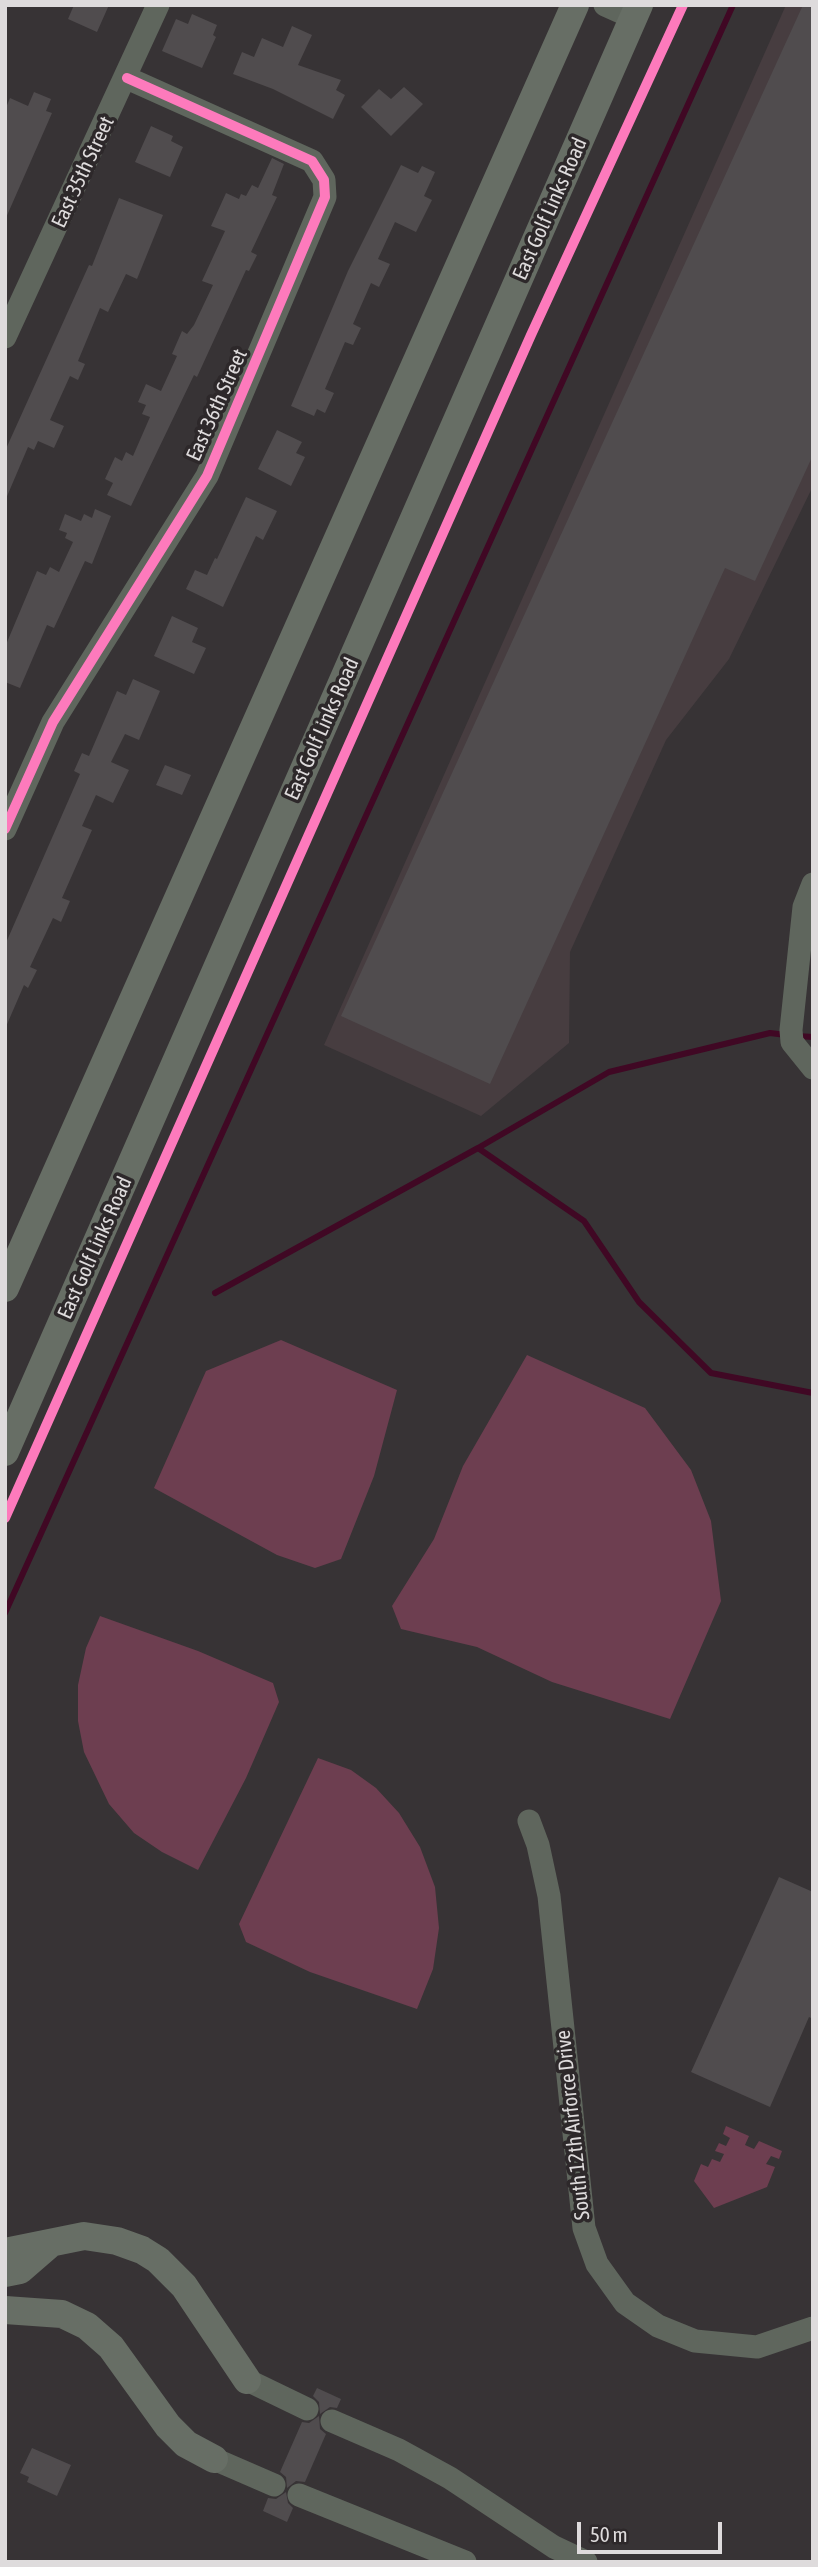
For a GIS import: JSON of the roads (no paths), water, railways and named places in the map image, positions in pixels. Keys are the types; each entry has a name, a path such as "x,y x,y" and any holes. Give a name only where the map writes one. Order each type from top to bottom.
{"main road":[{"path":"5,1288 575,5"},
{"name":"East Golf Links Road","path":"5,1452 637,12"},
{"path":"5,2252 84,2236 117,2241 142,2249 158,2260 184,2286 247,2380"},
{"path":"5,2273 20,2270 55,2241"},
{"path":"5,2310 62,2314 87,2326 111,2347 168,2426 186,2444 214,2459"}],"street":[{"name":"East 35th Street","path":"5,337 127,78 158,5"},
{"path":"605,5 637,12"},
{"name":"East 36th Street","path":"5,829 53,722 207,476 320,215 334,176 312,161 127,78"},
{"path":"813,884 804,907 791,1030 792,1042 813,1068"},
{"name":"South 12th Airforce Drive","path":"529,1821 538,1845 549,1896 584,2228 597,2264 625,2303 658,2326 695,2341 757,2347 813,2328"},
{"path":"247,2380 307,2409"},
{"path":"332,2421 399,2450 450,2477 554,2547 586,2562"},
{"path":"214,2459 274,2485"},
{"path":"299,2496 465,2562"}],"waterway":[{"path":"5,1613 733,5"},
{"path":"478,1148 609,1072 770,1033 786,1035"},
{"path":"797,1036 813,1037"},
{"path":"215,1293 478,1148 584,1221 639,1302 711,1373 813,1393"}]}
